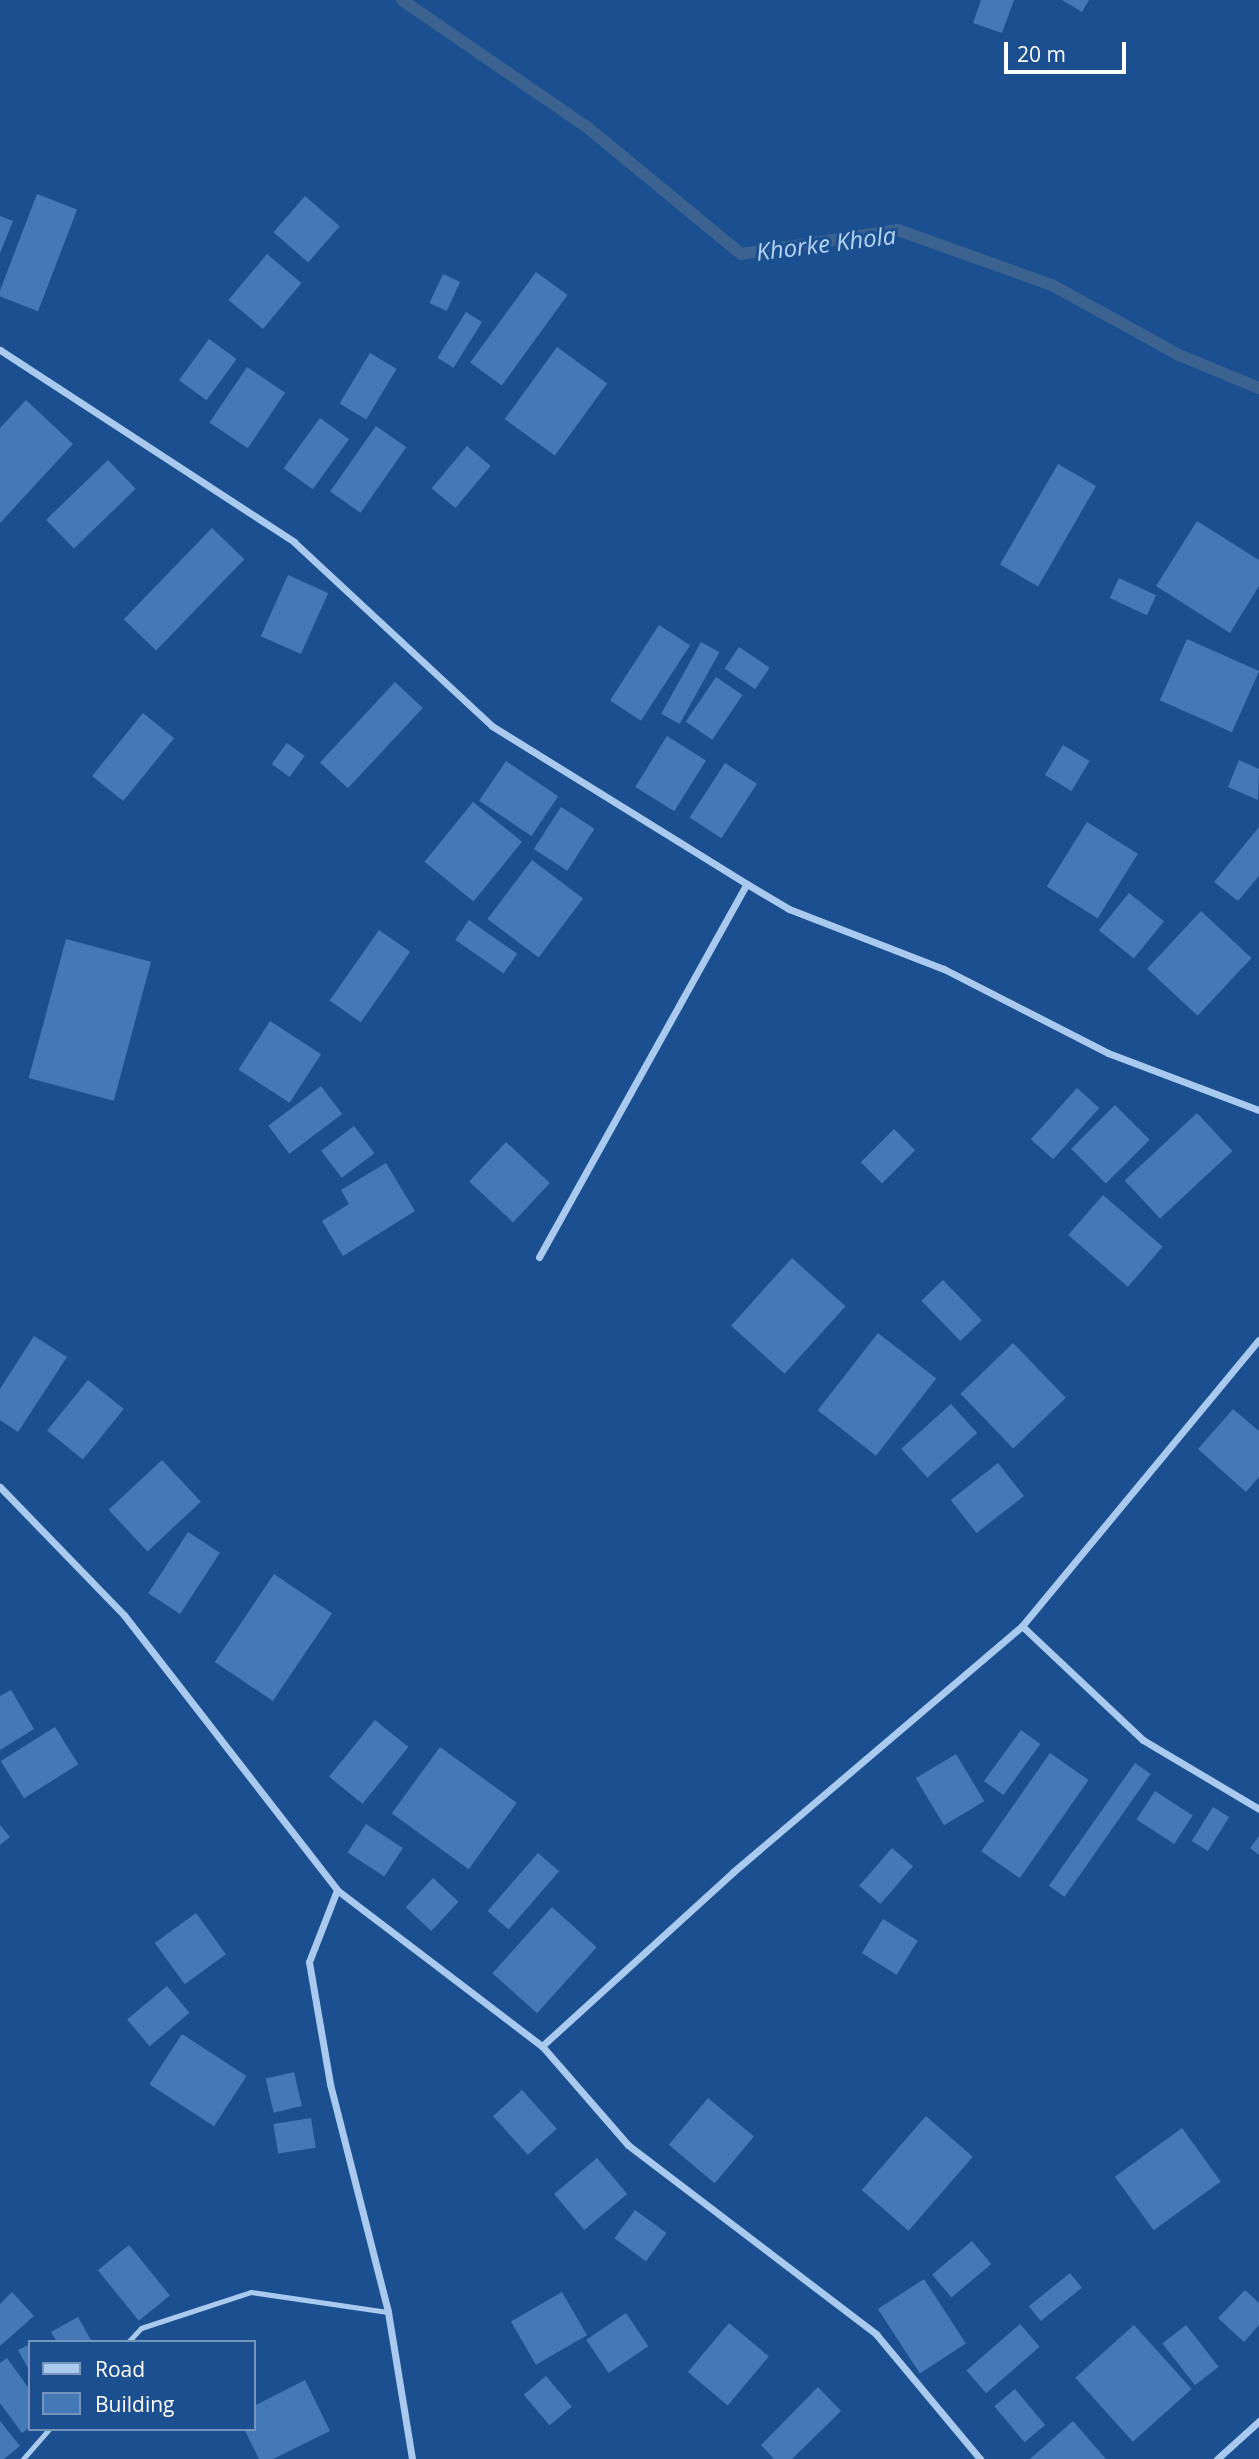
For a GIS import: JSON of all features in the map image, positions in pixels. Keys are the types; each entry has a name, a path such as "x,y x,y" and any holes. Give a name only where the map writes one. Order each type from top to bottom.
{"street":[{"path":"0,350 294,542 492,726 747,884 789,909 944,969 1108,1053 1259,1110"},
{"path":"540,1257 747,884"},
{"path":"542,2046 733,1871 1022,1626 1259,1340"},
{"path":"0,1487 124,1615 337,1889 542,2046 628,2145 876,2334 980,2459"},
{"path":"1022,1626 1143,1740 1259,1809"},
{"path":"337,1889 309,1962 330,2084 388,2312 412,2459"},
{"path":"1217,2459 1259,2421"}],"lane":[{"path":"130,2340 141,2328 251,2292 388,2312"},
{"path":"23,2459 47,2431"}],"building":[{"path":"981,0 1014,0 1002,33 973,23"},
{"path":"1062,0 1089,0 1082,12"},
{"path":"37,194 77,209 38,311 0,297"},
{"path":"305,196 340,226 308,262 274,232"},
{"path":"0,216 13,221 0,253"},
{"path":"267,254 301,283 263,329 228,300"},
{"path":"536,272 568,295 502,386 470,363"},
{"path":"443,274 460,282 447,311 429,303"},
{"path":"466,312 482,322 453,368 437,358"},
{"path":"209,339 237,359 207,400 179,380"},
{"path":"557,347 607,383 555,455 505,419"},
{"path":"370,353 397,369 366,420 340,404"},
{"path":"247,367 285,393 248,448 210,423"},
{"path":"26,400 73,444 0,523 0,428"},
{"path":"320,418 349,439 313,489 284,468"},
{"path":"376,426 406,447 360,513 330,492"},
{"path":"467,446 491,466 455,508 432,488"},
{"path":"108,460 136,489 74,549 46,520"},
{"path":"1058,464 1096,486 1038,586 1000,564"},
{"path":"1197,521 1259,560 1259,586 1230,633 1156,586"},
{"path":"212,528 244,559 156,651 124,619"},
{"path":"288,575 328,593 301,654 261,636"},
{"path":"1119,578 1156,595 1147,615 1110,598"},
{"path":"659,625 690,645 641,721 610,700"},
{"path":"1187,639 1259,671 1232,732 1160,700"},
{"path":"701,642 719,652 680,724 661,714"},
{"path":"739,647 770,668 755,689 724,669"},
{"path":"716,677 743,695 712,740 686,722"},
{"path":"395,682 423,708 348,788 320,762"},
{"path":"143,713 174,738 123,801 92,776"},
{"path":"667,736 706,760 674,811 635,787"},
{"path":"287,743 305,756 290,777 272,764"},
{"path":"1063,745 1090,761 1072,791 1045,775"},
{"path":"1239,760 1259,769 1258,800 1228,787"},
{"path":"506,761 558,796 531,836 479,801"},
{"path":"725,763 757,784 721,838 690,818"},
{"path":"473,802 522,842 474,901 425,862"},
{"path":"561,807 595,829 567,871 534,849"},
{"path":"1087,822 1138,854 1098,918 1047,886"},
{"path":"1259,827 1259,876 1238,901 1214,882"},
{"path":"532,860 583,899 539,958 487,919"},
{"path":"1129,893 1164,921 1134,959 1099,930"},
{"path":"1201,911 1251,958 1198,1016 1147,969"},
{"path":"469,920 517,954 504,974 455,940"},
{"path":"379,930 410,952 361,1022 330,1000"},
{"path":"66,939 151,962 114,1101 29,1078"},
{"path":"270,1021 321,1054 290,1103 238,1070"},
{"path":"321,1086 342,1114 289,1154 268,1126"},
{"path":"1077,1088 1099,1108 1053,1159 1031,1139"},
{"path":"1115,1105 1150,1140 1106,1183 1071,1149"},
{"path":"1197,1113 1232,1151 1160,1219 1125,1181"},
{"path":"354,1126 374,1153 342,1178 321,1151"},
{"path":"894,1129 915,1150 882,1183 861,1162"},
{"path":"506,1142 550,1183 513,1222 469,1181"},
{"path":"386,1163 415,1211 343,1256 322,1221 349,1204 341,1190"},
{"path":"1103,1195 1163,1247 1128,1287 1068,1235"},
{"path":"792,1258 846,1306 785,1374 731,1326"},
{"path":"943,1280 982,1320 960,1341 921,1301"},
{"path":"878,1333 936,1379 876,1456 818,1410"},
{"path":"34,1336 67,1357 18,1432 0,1420 0,1389"},
{"path":"1013,1343 1066,1398 1013,1448 960,1394"},
{"path":"88,1380 124,1409 83,1459 47,1431"},
{"path":"951,1404 977,1433 927,1478 901,1449"},
{"path":"1233,1409 1259,1431 1259,1477 1246,1492 1198,1449"},
{"path":"162,1460 201,1502 147,1551 109,1510"},
{"path":"998,1463 1024,1496 977,1533 951,1500"},
{"path":"188,1532 220,1553 180,1614 148,1593"},
{"path":"274,1574 332,1613 273,1701 215,1662"},
{"path":"11,1690 34,1729 0,1750 0,1696"},
{"path":"375,1720 408,1747 362,1804 329,1777"},
{"path":"55,1727 78,1764 24,1798 1,1761"},
{"path":"1021,1730 1040,1744 1003,1795 984,1781"},
{"path":"440,1747 517,1803 469,1869 392,1813"},
{"path":"1050,1753 1089,1780 1020,1878 981,1851"},
{"path":"956,1754 984,1801 944,1825 916,1778"},
{"path":"1135,1763 1151,1774 1065,1897 1049,1886"},
{"path":"1155,1791 1193,1816 1174,1844 1136,1820"},
{"path":"1213,1807 1229,1817 1208,1851 1192,1841"},
{"path":"366,1824 403,1848 384,1876 347,1853"},
{"path":"0,1825 10,1837 0,1845"},
{"path":"1259,1836 1259,1855 1250,1848"},
{"path":"892,1848 913,1866 880,1904 859,1886"},
{"path":"538,1853 559,1871 509,1929 487,1911"},
{"path":"433,1878 459,1902 431,1931 406,1907"},
{"path":"552,1907 597,1947 537,2013 492,1973"},
{"path":"196,1913 226,1954 185,1984 155,1943"},
{"path":"883,1919 918,1941 897,1975 862,1953"},
{"path":"167,1986 189,2013 150,2046 127,2019"},
{"path":"182,2034 247,2076 214,2126 149,2084"},
{"path":"294,2072 302,2106 274,2113 266,2079"},
{"path":"522,2090 557,2129 528,2155 493,2116"},
{"path":"708,2098 754,2137 715,2183 669,2145"},
{"path":"926,2116 973,2157 908,2231 862,2190"},
{"path":"311,2118 316,2148 278,2154 273,2124"},
{"path":"1182,2128 1221,2181 1154,2230 1115,2177"},
{"path":"597,2158 627,2194 584,2230 554,2194"},
{"path":"635,2210 667,2233 646,2261 614,2238"},
{"path":"972,2241 991,2264 951,2297 932,2274"},
{"path":"129,2245 170,2296 139,2321 98,2270"},
{"path":"1070,2273 1082,2288 1041,2321 1029,2306"},
{"path":"924,2279 966,2344 920,2374 878,2309"},
{"path":"1245,2290 1259,2303 1259,2325 1244,2342 1218,2318"},
{"path":"12,2292 34,2316 0,2346 0,2304"},
{"path":"562,2292 587,2335 536,2365 511,2322"},
{"path":"626,2313 648,2346 609,2373 586,2340"},
{"path":"78,2317 91,2340 56,2340 51,2332"},
{"path":"729,2323 769,2356 728,2405 688,2372"},
{"path":"1020,2324 1040,2347 986,2393 966,2371"},
{"path":"1134,2325 1192,2389 1133,2442 1075,2378"},
{"path":"1186,2325 1219,2367 1195,2385 1162,2343"},
{"path":"28,2345 28,2368 18,2350"},
{"path":"7,2358 28,2387 28,2428 22,2433 0,2403 0,2363"},
{"path":"546,2376 572,2407 549,2425 524,2395"},
{"path":"305,2380 330,2431 273,2459 259,2459 245,2431 256,2431 256,2405"},
{"path":"818,2387 841,2411 792,2459 774,2459 761,2445"},
{"path":"1015,2389 1045,2425 1025,2442 994,2406"},
{"path":"0,2421 20,2446 4,2459 0,2459"},
{"path":"1073,2421 1106,2459 1030,2459"}],"waterway":[{"name":"Khorke Khola","path":"402,0 587,127 741,254 898,230 1052,285 1179,355 1259,388"}]}
